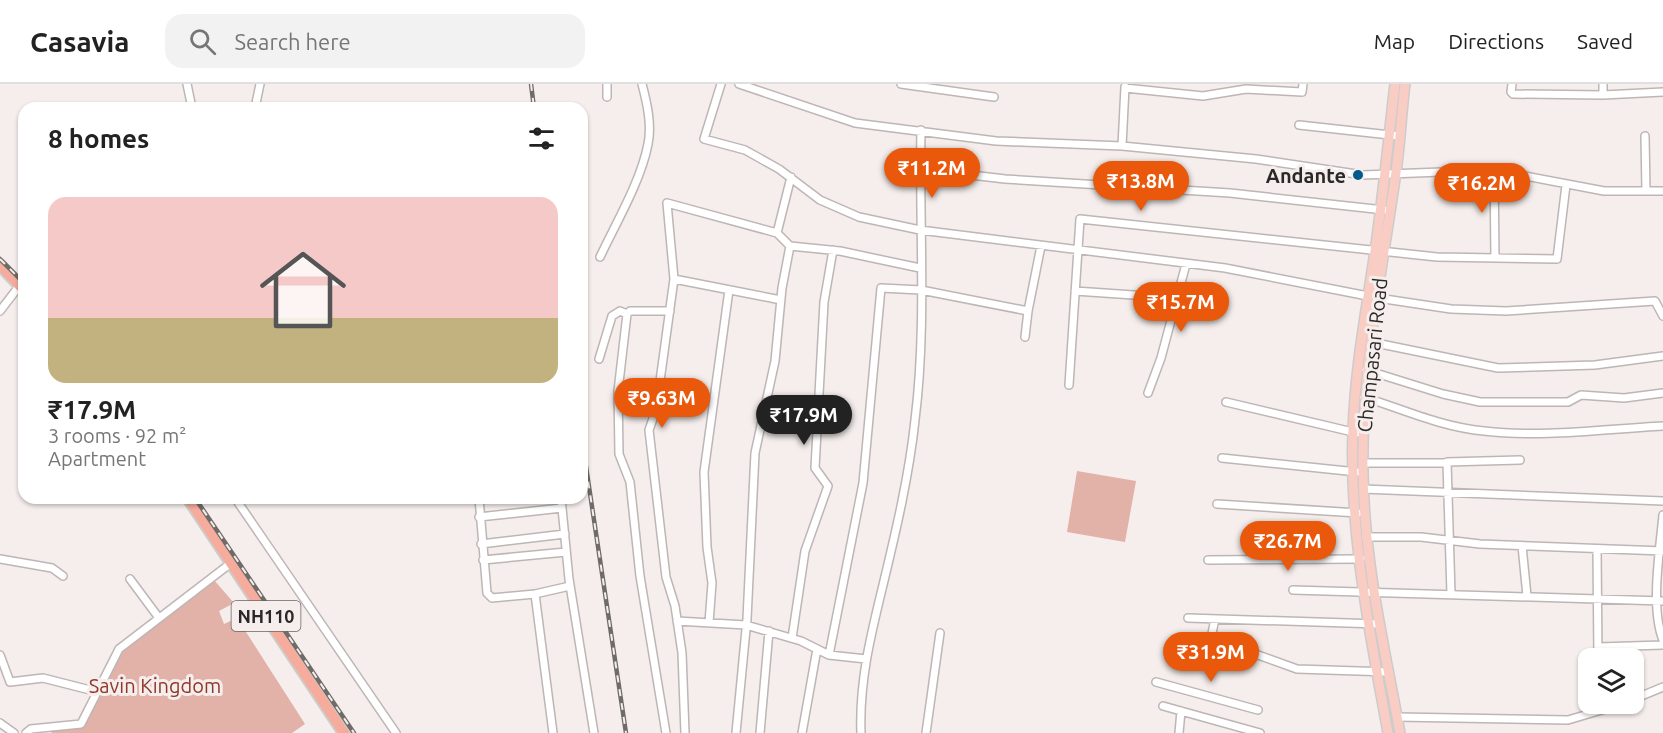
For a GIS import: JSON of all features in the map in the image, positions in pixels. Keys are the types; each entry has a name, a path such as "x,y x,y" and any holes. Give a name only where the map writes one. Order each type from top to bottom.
{"highway":[{"path":"0,266 18,283"},
{"name":"NH110","path":"192,504 344,733"}],"main road":[{"name":"Champasari Road","path":"1388,733 1367,624 1367,591 1360,513 1358,370 1373,297 1391,176 1395,84"},
{"name":"Champasari Road","path":"1394,135 1405,84"},
{"name":"Champasari Road","path":"1358,433 1371,342 1373,297"},
{"name":"Champasari Road","path":"1359,469 1363,489 1360,513 1366,537 1363,559"},
{"name":"Champasari Road","path":"1367,591 1379,624 1400,733"}],"street":[{"path":"187,84 191,102"},
{"path":"256,102 260,84"},
{"path":"606,84 606,96"},
{"path":"600,257 641,166 648,143 648,106 642,84"},
{"path":"722,84 704,139 745,150 791,177 820,200 859,218 920,230 1186,264 1451,309 1506,311 1654,301 1663,316"},
{"path":"739,84 855,123 996,141 1122,146 1256,159 1363,175 1391,176 1441,171 1494,170 1604,191 1663,191"},
{"path":"902,84 994,97"},
{"path":"957,93 958,84"},
{"path":"1122,146 1125,86 1203,96 1246,89 1302,92 1303,84"},
{"path":"1512,84 1513,94 1603,95 1663,90 1660,84"},
{"path":"1603,84 1603,95"},
{"path":"1299,125 1394,135"},
{"path":"861,733 860,710 866,659 905,485 915,421 921,358 921,130"},
{"path":"1645,136 1646,191"},
{"path":"920,169 1005,179 1230,193 1386,211"},
{"path":"1494,170 1495,258"},
{"path":"777,233 791,177"},
{"path":"1069,385 1080,219 1380,251 1495,258 1558,259 1566,185"},
{"path":"685,733 682,652 666,577 648,430 656,410 674,279 667,203 777,233 790,246 833,250 920,268"},
{"path":"736,733 746,625 755,453 775,361 781,300 790,246"},
{"path":"1025,337 1041,246"},
{"path":"792,638 805,551 828,486 815,468 824,303 833,250"},
{"path":"1148,393 1161,358 1186,264"},
{"path":"674,279 781,300"},
{"path":"829,655 863,483 880,288 921,290 1028,311"},
{"path":"709,622 712,583 707,547 705,472 729,290"},
{"path":"0,311 18,291"},
{"path":"1075,291 1177,298"},
{"path":"599,359 612,316 620,311 627,314"},
{"path":"627,314 630,311 670,311"},
{"path":"627,314 618,391 619,454 630,482 640,576 666,733"},
{"path":"1371,342 1497,368 1595,365 1663,356"},
{"path":"1366,370 1443,394 1480,402 1568,402 1581,395 1624,398 1663,393"},
{"path":"1364,397 1445,425 1485,432 1545,432 1663,426"},
{"path":"1226,402 1358,433"},
{"path":"1222,458 1359,469 1520,460"},
{"path":"1446,463 1451,594"},
{"path":"1363,489 1663,501"},
{"path":"239,504 396,733"},
{"path":"479,504 481,544 489,596 534,594 570,586"},
{"path":"562,504 570,586 594,733"},
{"path":"1217,504 1360,513"},
{"path":"479,517 562,508"},
{"path":"1597,549 1598,646 1663,642 1659,626 1663,515"},
{"path":"481,544 565,534"},
{"path":"1366,537 1421,537 1449,542 1661,551"},
{"path":"1522,546 1527,596"},
{"path":"483,560 567,552"},
{"path":"0,559 52,568 63,576"},
{"path":"1208,560 1363,559"},
{"path":"26,733 31,729 80,725 119,649 231,563"},
{"path":"130,579 159,618"},
{"path":"1293,590 1660,601"},
{"path":"534,594 553,733"},
{"path":"1188,618 1379,624"},
{"path":"1215,619 1210,638 1297,669 1389,672"},
{"path":"677,621 746,625 792,638 829,655 866,659"},
{"path":"760,733 770,631"},
{"path":"926,733 940,633"},
{"path":"802,733 817,649"},
{"path":"0,655 10,682 43,678 98,692"},
{"path":"1156,682 1258,710"},
{"path":"1644,695 1663,687"},
{"path":"1163,706 1260,733"},
{"path":"1179,733 1181,711"},
{"path":"1397,717 1568,720 1595,714"},
{"path":"0,723 14,733"}],"green space":[{"path":"1077,471 1136,481 1125,542 1067,532"},
{"name":"Savin Kingdom","path":"214,580 234,603 219,611 224,624 237,618 305,724 292,733 51,733 54,729 83,727 119,651"}],"railway":[{"path":"531,84 533,102"},
{"path":"0,259 18,277"},
{"path":"588,480 626,733"},
{"path":"199,504 354,733"}],"place":[{"name":"Andante","path":"1358,175"}]}
